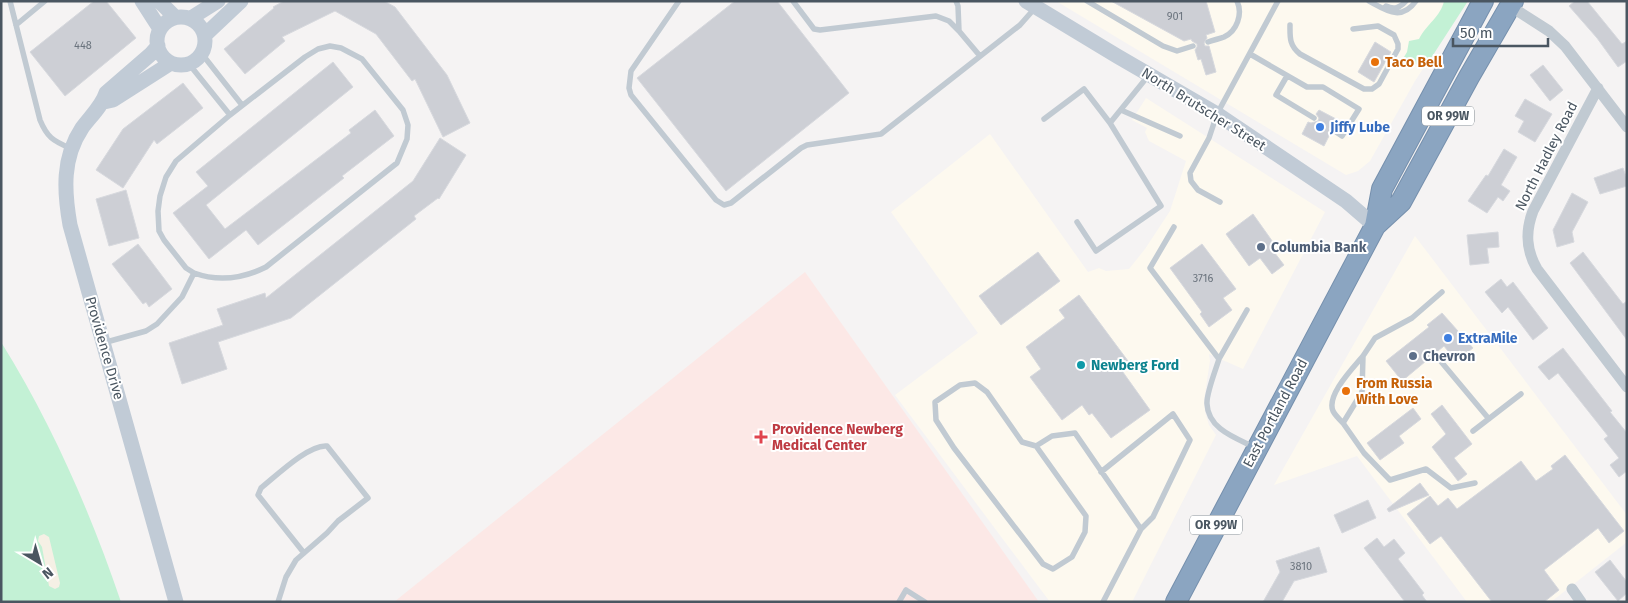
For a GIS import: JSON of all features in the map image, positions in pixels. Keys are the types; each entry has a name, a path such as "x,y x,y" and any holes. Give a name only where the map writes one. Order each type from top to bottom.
{"highway":[{"name":"East Portland Road","path":"1376,226 1382,189 1483,1"},
{"name":"East Portland Road","path":"1176,602 1256,448 1376,226 1401,202 1511,4"}],"street":[{"path":"142,1 160,29"},
{"path":"159,1 175,17"},
{"path":"191,18 218,1"},
{"path":"205,35 241,1"},
{"name":"North Brutscher Street","path":"1034,3 1217,114 1346,201 1376,226"},
{"path":"1511,4 1549,31 1579,62 1627,127"},
{"path":"175,17 191,18 201,26 205,35 206,43 202,54 189,64 177,65 171,63 165,59 158,46 157,39 160,29 166,22 175,17"},
{"name":"Providence Drive","path":"158,46 106,93 104,102 79,133 65,174 65,198 70,225 176,602"},
{"name":"Providence Drive","path":"104,102 113,100 171,63"},
{"name":"North Hadley Road","path":"1598,88 1533,211 1528,224 1527,241 1530,257 1537,269 1627,387"},
{"path":"1572,589 1581,602"}],"lane":[{"path":"10,1 40,120 46,132 55,142 72,149"},
{"path":"16,25 45,1"},
{"path":"679,1 631,71 629,88 631,94 716,200 724,205 731,203 801,148 808,145 881,134 1020,25 1034,3"},
{"path":"793,1 814,29 820,30 936,16 949,21 980,56"},
{"path":"956,1 959,31"},
{"path":"1087,1 1163,46 1177,51 1193,46"},
{"path":"1208,42 1225,37 1233,30 1240,12 1237,1"},
{"path":"1220,202 1198,190 1191,181 1190,173 1209,138 1217,114 1278,1"},
{"path":"1369,1 1393,13 1401,13 1416,1"},
{"path":"1378,1 1391,8 1401,6 1406,1"},
{"path":"1290,25 1290,40 1295,50 1300,54 1364,89 1372,89 1379,84 1398,49 1398,44 1394,35 1378,26 1353,29"},
{"path":"330,46 351,52 362,59 403,110 408,124 407,139 397,163 266,267 237,278 209,278 186,268 164,240 160,231 158,211 166,177 176,161 230,115 304,57 318,49 330,46"},
{"path":"202,54 242,105"},
{"path":"1250,54 1307,87 1323,87 1359,109 1342,136 1333,130"},
{"path":"189,64 230,115"},
{"path":"1110,124 1149,74"},
{"path":"1287,76 1276,95 1314,118"},
{"path":"1044,118 1084,89 1110,124 1161,206 1096,251 1077,222"},
{"path":"1121,110 1180,136"},
{"path":"1174,227 1150,268 1219,358"},
{"path":"103,343 146,331 157,324 182,298 194,273"},
{"path":"1442,292 1412,318 1375,338 1343,380 1331,400 1333,410 1364,453 1390,480 1426,469 1451,488 1475,483"},
{"path":"1247,310 1219,358 1206,404 1210,416 1222,430 1256,448"},
{"path":"1343,424 1362,392 1363,356"},
{"path":"1438,358 1489,419"},
{"path":"1036,446 1086,516 1086,532 1072,557 1053,569 1042,564 954,448 936,420 935,402 960,385 975,383 987,392 1022,442 1036,446 1052,436 1075,433 1141,528"},
{"path":"1473,431 1521,394"},
{"path":"1102,472 1173,414 1190,440 1153,517 1141,528 1103,602"},
{"path":"278,602 286,577 296,560 327,533 338,521 368,498 328,446 321,446 307,452 261,488 258,495 304,553"},
{"path":"899,602 906,590 925,602"}],"shaded area":[{"path":"1056,1 1467,1 1415,81 1370,161 1358,171 1346,175"},
{"path":"1146,98 1325,212 1243,369 1209,354 1210,361 1204,400 1205,412 1209,425 1216,435 1132,602 1050,602 895,395 978,333 891,212 990,134 1088,272 1099,268 1106,271 1129,269 1145,249 1170,211 1186,161 1149,141 1145,132 1147,128 1132,120"},
{"path":"1415,236 1627,515 1627,542 1551,602 1467,602 1357,456 1274,485"},
{"name":"Providence Newberg Medical Center","path":"805,272 1039,602 394,602"}],"green space":[{"path":"1444,1 1468,1 1424,69 1404,57 1409,41 1419,39 1437,16"},
{"path":"1,342 37,404 83,501 121,602 1,602"}],"sand":[{"path":"44,534 49,537 60,583 59,587 55,589 49,586 42,547 38,541 39,536"}],"building":[{"path":"94,1 106,1 136,38 65,96 30,52"},
{"path":"284,1 384,1 395,7 447,75 470,123 443,137 415,79 412,81 376,34 335,11 282,37 285,41 245,74 224,49 273,7"},
{"path":"735,1 777,1 849,93 726,191 637,78"},
{"path":"1111,1 1206,1 1215,32 1206,35 1207,38 1204,43 1205,46 1209,46 1216,72 1206,75 1201,59 1198,60 1195,50 1197,44 1191,39 1184,41"},
{"path":"1575,1 1587,1 1622,44 1627,41 1627,61 1618,67 1597,38 1569,6"},
{"name":"Taco Bell","path":"1375,42 1391,52 1374,82 1358,72"},
{"path":"333,62 353,87 206,205 225,229 351,133 349,130 375,110 394,136 342,176 344,178 258,245 246,230 209,259 173,213 208,186 196,172"},
{"path":"1543,65 1563,90 1550,101 1530,75"},
{"path":"183,83 203,108 157,144 154,140 123,188 96,170 123,129"},
{"path":"1525,99 1552,114 1535,142 1518,132 1524,121 1515,116"},
{"name":"Jiffy Lube","path":"1319,110 1338,120 1335,126 1329,128 1330,134 1324,146 1302,134 1308,122 1318,121 1319,118 1316,114"},
{"path":"440,138 466,155 439,199 414,216 416,219 291,318 218,342 227,369 182,384 169,343 223,325 217,309 265,293 266,298 413,181"},
{"path":"1504,149 1517,157 1501,185 1510,191 1503,201 1498,197 1487,213 1468,201 1486,175 1488,176"},
{"path":"1623,168 1627,179 1627,186 1600,194 1594,178"},
{"path":"126,190 139,238 109,246 96,199"},
{"path":"1572,193 1588,202 1572,232 1574,242 1557,247 1553,230"},
{"path":"1253,214 1275,245 1271,248 1284,265 1272,274 1260,258 1249,266 1226,234"},
{"path":"1498,232 1499,247 1487,248 1489,263 1470,265 1467,235"},
{"path":"138,244 172,289 149,307 146,302 143,304 112,264"},
{"path":"1202,244 1236,289 1223,298 1232,310 1209,327 1200,314 1202,312 1170,268"},
{"path":"1038,252 1060,281 1001,325 979,296"},
{"path":"1583,252 1623,304 1627,301 1627,340 1570,263"},
{"path":"1501,279 1507,287 1513,282 1548,328 1533,340 1508,307 1502,313 1485,292"},
{"name":"Newberg Ford","path":"1079,295 1128,361 1120,368 1150,410 1111,438 1092,413 1089,415 1082,405 1062,420 1030,377 1041,369 1026,347 1065,318 1059,310"},
{"path":"1442,313 1473,348 1456,361 1444,346 1402,381 1386,361 1429,327 1427,325"},
{"path":"1563,348 1627,433 1627,471 1619,477 1610,465 1619,458 1604,439 1608,436 1558,373 1549,380 1538,367"},
{"path":"1442,405 1472,444 1454,458 1467,474 1458,481 1432,447 1446,434 1431,414"},
{"path":"1413,408 1421,419 1399,436 1404,443 1380,460 1367,443"},
{"path":"1565,455 1624,531 1609,543 1598,528 1544,570 1559,590 1544,602 1492,602 1441,536 1430,544 1407,514 1430,496 1438,506 1448,498 1457,509 1521,461 1536,481 1553,469 1551,466"},
{"path":"1420,483 1429,495 1389,512 1387,509"},
{"path":"1368,500 1376,518 1342,533 1334,515"},
{"path":"1377,538 1384,547 1394,539 1405,553 1398,559 1424,593 1422,595 1427,602 1405,602 1364,548"},
{"path":"1319,547 1327,572 1294,581 1282,602 1263,602 1280,572 1276,561"},
{"path":"1610,560 1627,582 1627,593 1618,601 1595,572"}],"place":[{"name":"Taco Bell","path":"1375,62"},
{"name":"Jiffy Lube","path":"1320,127"},
{"name":"Columbia Bank","path":"1261,247"},
{"name":"ExtraMile","path":"1448,338"},
{"name":"Chevron","path":"1413,356"},
{"name":"Newberg Ford","path":"1081,365"},
{"name":"From Russia With Love","path":"1346,391"},
{"name":"Providence Newberg Medical Center","path":"761,437"}]}
